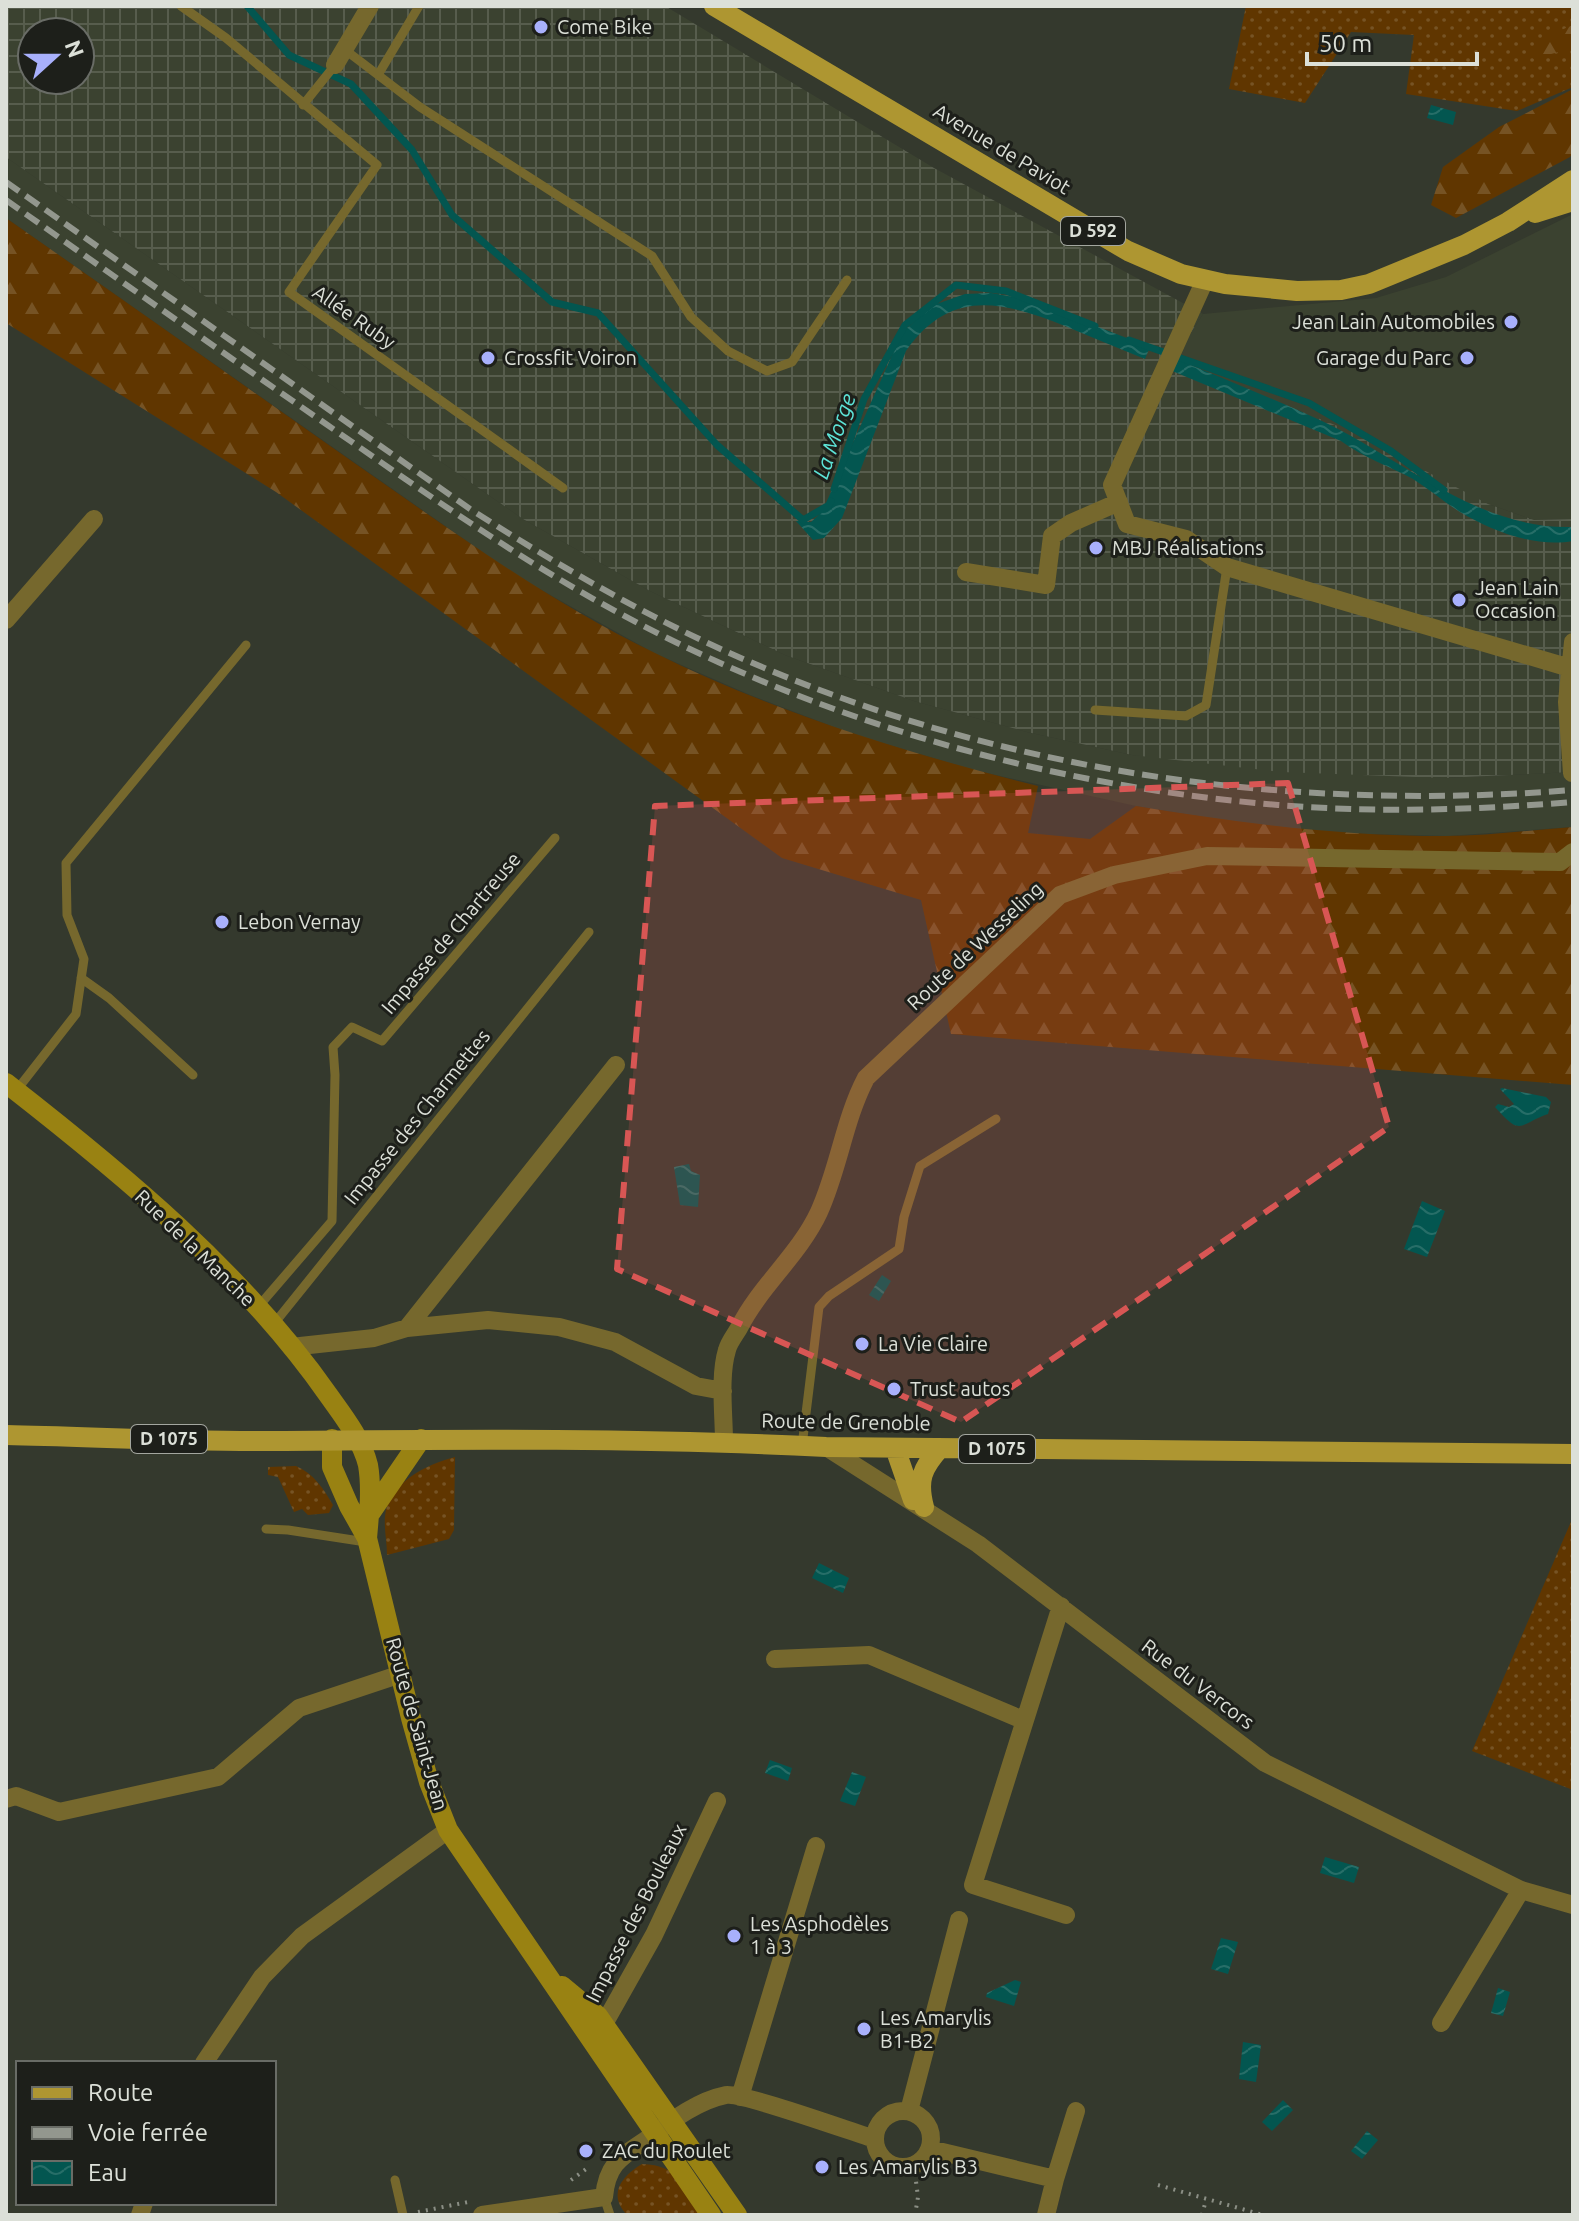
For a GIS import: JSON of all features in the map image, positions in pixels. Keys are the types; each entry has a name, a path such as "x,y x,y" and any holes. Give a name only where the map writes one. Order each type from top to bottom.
{"main road":[{"name":"Avenue de Paviot","path":"714,6 1128,251 1181,274 1205,280 1297,291 1341,290 1369,284 1464,245 1508,222 1573,180"},
{"name":"Avenue de Paviot","path":"1508,222 1573,201"},
{"name":"Rue de la Manche","path":"11,1087 109,1165 258,1307 311,1371 357,1439"},
{"name":"D 1075","path":"6,1435 264,1441 357,1439"},
{"name":"Route de Saint-Jean","path":"332,1439 332,1467 367,1541 429,1782 448,1830 711,2215"},
{"name":"Route de Grenoble","path":"357,1439 1573,1454"},
{"name":"Route de Saint-Jean","path":"357,1439 368,1465 367,1541"},
{"name":"Route de Saint-Jean","path":"369,1515 421,1439"},
{"path":"895,1448 918,1504"},
{"path":"918,1504 920,1477 926,1463 940,1448"},
{"name":"Route de Saint-Jean","path":"549,1976 598,2016 737,2215"}],"street":[{"path":"339,57 370,6"},
{"path":"1205,280 1112,485 1127,524 1186,539 1227,567 1570,668"},
{"path":"966,572 1046,585 1052,536 1071,523 1119,502"},
{"path":"6,620 94,519"},
{"path":"1572,773 1567,702 1573,642"},
{"name":"Route de Wesseling","path":"724,1442 723,1391 727,1350 750,1306 796,1249 818,1213 835,1171 854,1101 866,1078 1060,895 1114,875 1207,856 1560,862 1573,852"},
{"path":"407,1328 616,1065"},
{"path":"291,1347 374,1338 407,1328 488,1320 559,1327 615,1342 696,1386 723,1391"},
{"name":"Rue du Vercors","path":"826,1447 978,1544 1265,1763 1521,1890 1573,1905"},
{"path":"1061,1606 973,1885 1066,1915"},
{"path":"775,1659 869,1655 1023,1720"},
{"path":"6,1799 16,1796 59,1812 218,1777 299,1708 401,1674"},
{"name":"Impasse des Bouleaux","path":"581,2028 604,2024 654,1935 717,1801"},
{"path":"205,2061 262,1977 302,1936 448,1830"},
{"path":"740,2097 816,1846"},
{"path":"1441,2023 1521,1890"},
{"path":"909,2111 959,1920"},
{"path":"482,2215 604,2197 606,2177 621,2158 700,2103 730,2094 875,2139"},
{"path":"896,2111 909,2111 920,2115 928,2125 932,2136 930,2149 924,2159 914,2166 892,2165 877,2150 875,2139 878,2127 885,2117 896,2111"},
{"path":"1046,2215 1076,2111"},
{"path":"930,2149 1055,2179"}],"lane":[{"name":"Allée Ruby","path":"181,6 226,38 377,165 289,292 563,488"},
{"path":"378,75 419,6"},
{"path":"303,105 339,57 378,75 420,107 652,256 691,317 728,351 767,371 792,362 847,280"},
{"path":"1095,710 1186,716 1206,705 1227,567"},
{"path":"11,1087 76,1014 84,959 67,915 66,863 246,645"},
{"name":"Impasse de Chartreuse","path":"258,1307 332,1221 333,1047 352,1027 382,1041 555,838"},
{"name":"Impasse des Charmettes","path":"273,1325 589,932"},
{"path":"81,978 109,998 193,1075"},
{"path":"802,1446 819,1307 829,1296 899,1249 904,1217 920,1166 996,1119"},
{"path":"266,1529 367,1541"},
{"path":"395,2180 403,2215"},
{"path":"604,2197 610,2215"}],"path":[{"path":"566,2182 582,2175 595,2162"},
{"path":"914,2166 918,2197 915,2215"},
{"path":"1158,2185 1262,2215"},
{"path":"1202,2215 1206,2200"},
{"path":"412,2215 425,2209 467,2202"}],"highlighted area":[{"path":"1288,783 1389,1127 961,1422 617,1269 655,806"}],"shaded area":[{"path":"6,6 665,6 934,168 1203,314 1173,360 1350,431 1488,504 1534,520 1573,519 1573,772 1443,778 1281,772 1132,755 1027,732 914,701 785,655 650,591 523,519 6,157"},
{"path":"6,157 523,519 650,591 785,655 914,701 1027,732 1132,755 1443,778 1573,772 1573,827 1448,836 1326,833 1227,821 1136,806 973,770 852,734 750,695 654,653 518,577 6,218"},
{"path":"1573,214 1573,519 1534,520 1488,504 1173,360 1203,314 1376,298 1446,277"}],"green space":[{"path":"1246,6 1573,6 1573,87 1517,111 1406,94 1414,35 1351,32 1305,103 1229,89"},
{"path":"1573,25 1573,48 1533,59 1540,39"},
{"path":"1573,89 1573,152 1570,157 1456,218 1431,205 1443,167 1499,127"},
{"path":"6,218 463,539 615,633 701,675 842,730 1038,786 1028,833 1090,839 1136,806 1252,823 1367,834 1461,836 1573,827 1573,1085 951,1034 921,900 782,858 276,492 6,323"},
{"path":"455,1457 454,1530 449,1539 387,1555 385,1516 393,1494 421,1470"},
{"path":"296,1466 322,1487 333,1505 329,1513 308,1515 302,1509 294,1512 278,1477 268,1475 268,1467"},
{"path":"1573,1517 1573,1790 1472,1751"},
{"path":"642,2164 655,2165 673,2173 704,2215 627,2215 618,2200 620,2186 628,2174"}],"water":[{"path":"1431,105 1456,112 1453,125 1427,118"},
{"path":"991,293 1026,299 1150,347 1145,359 1042,317 999,306 959,309 941,317 923,331 906,351 842,518 824,538 813,540 796,521 811,522 822,512 902,333 931,306 965,294"},
{"path":"1170,356 1322,421 1473,505 1538,525 1573,527 1573,541 1529,540 1486,526 1413,479 1341,441 1165,368"},
{"path":"1502,1088 1546,1097 1551,1102 1548,1114 1525,1125 1515,1125 1495,1107 1498,1104 1509,1107 1514,1104"},
{"path":"689,1164 691,1171 700,1175 698,1207 680,1205 674,1167"},
{"path":"1422,1201 1445,1211 1427,1257 1404,1249"},
{"path":"882,1275 891,1281 879,1301 869,1295"},
{"path":"819,1563 849,1578 843,1593 812,1578"},
{"path":"770,1760 792,1768 788,1781 765,1773"},
{"path":"852,1772 866,1777 855,1806 840,1801"},
{"path":"1325,1857 1359,1867 1354,1883 1320,1873"},
{"path":"1221,1938 1238,1942 1228,1974 1211,1969"},
{"path":"1015,1980 1021,1982 1014,2006 986,1997 987,1993"},
{"path":"1498,1988 1510,1992 1503,2016 1491,2013"},
{"path":"1243,2042 1261,2045 1256,2082 1239,2079"},
{"path":"1283,2100 1293,2110 1272,2131 1262,2122"},
{"path":"1367,2131 1378,2140 1362,2159 1351,2151"}],"waterway":[{"name":"La Morge","path":"247,6 289,55 351,84 412,150 452,215 552,302 598,313 717,445 803,520 831,501"},
{"name":"La Morge","path":"834,489 864,399 905,325 956,285 1006,291 1095,326"},
{"name":"La Morge","path":"1129,340 1309,403 1391,451 1444,490"}],"railway":[{"path":"6,182 499,528 650,614 712,645 815,688 919,724 1025,752 1133,773 1242,787 1352,795 1462,796 1573,790"},
{"path":"6,200 505,546 617,612 694,651 774,686 938,743 1022,765 1192,796 1278,805 1389,810 1573,802"}],"place":[{"name":"Come Bike","path":"541,27"},
{"name":"Jean Lain Automobiles","path":"1511,322"},
{"name":"Crossfit Voiron","path":"488,358"},
{"name":"Garage du Parc","path":"1467,358"},
{"name":"MBJ Réalisations","path":"1096,548"},
{"name":"Jean Lain Occasion","path":"1459,600"},
{"name":"Lebon Vernay","path":"222,922"},
{"name":"La Vie Claire","path":"862,1344"},
{"name":"Trust autos","path":"894,1389"},
{"name":"Les Asphodèles 1 à 3","path":"734,1936"},
{"name":"Les Amarylis B1-B2","path":"864,2029"},
{"name":"ZAC du Roulet","path":"586,2151"},
{"name":"Les Amarylis B3","path":"822,2167"}]}
